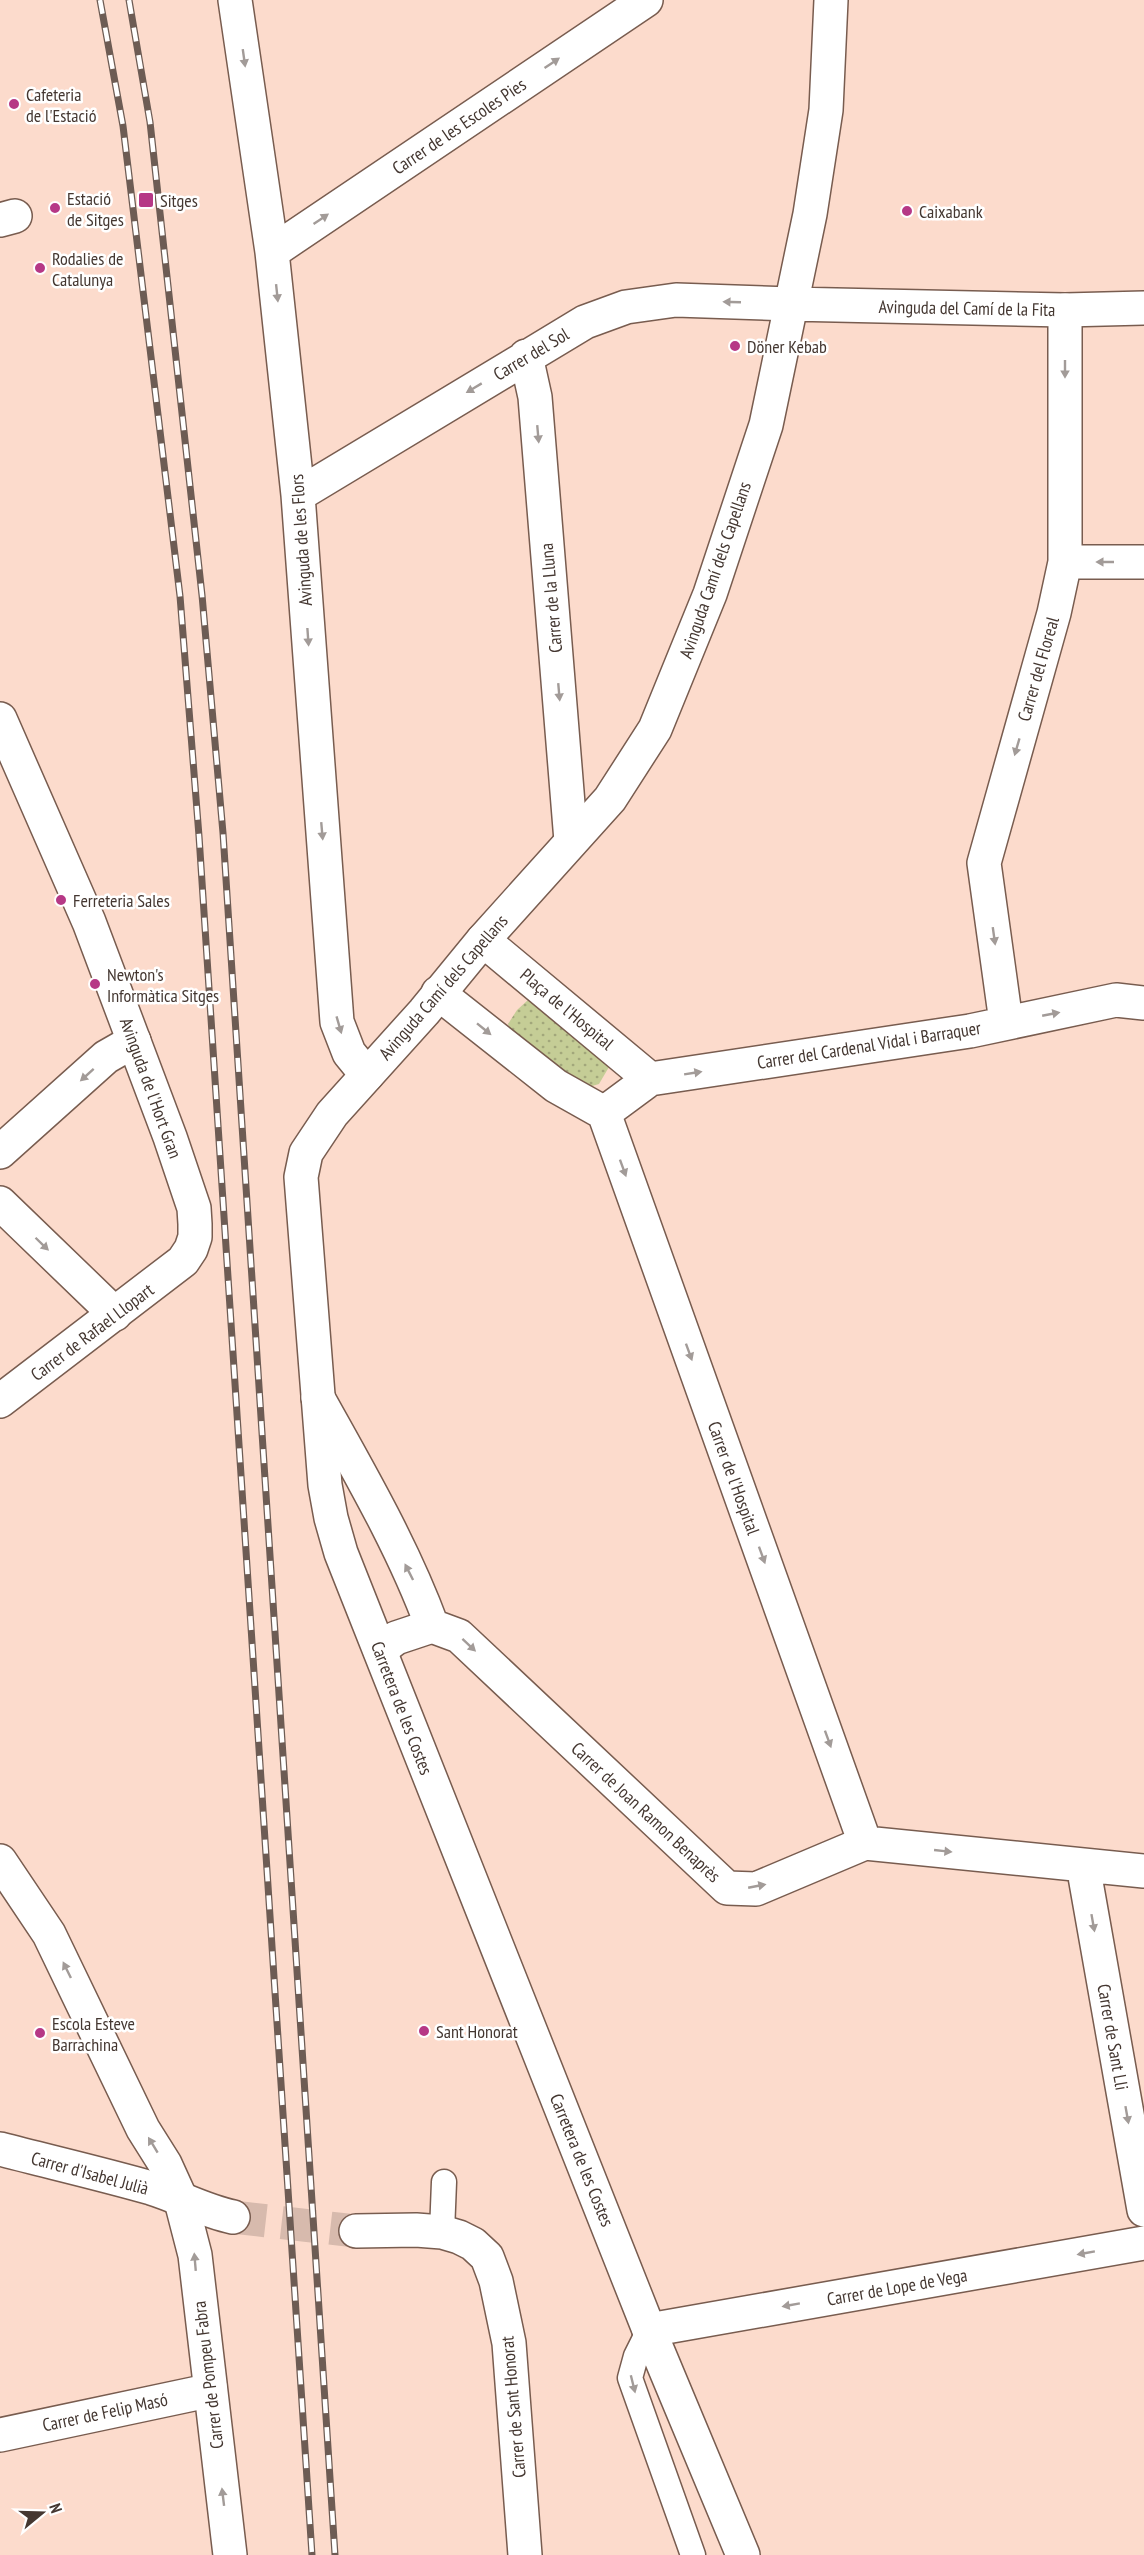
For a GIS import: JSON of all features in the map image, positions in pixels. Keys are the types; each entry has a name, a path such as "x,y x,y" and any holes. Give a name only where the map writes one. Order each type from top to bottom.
{"street":[{"name":"Avinguda de les Flors","path":"235,0 272,252 298,495 337,1022 349,1053 367,1075"},
{"name":"Carrer de les Escoles Pies","path":"272,252 646,0"},
{"name":"Avinguda Camí dels Capellans","path":"367,1075 424,1012 483,940 610,799 659,719 710,594 765,425 810,214 826,110 831,0"},
{"name":"Carrer del Sol","path":"298,495 585,322 626,307 676,300 790,304"},
{"name":"Avinguda del Camí de la Fita","path":"790,304 1065,310 1144,308"},
{"name":"Carrer del Floreal","path":"1006,1023 984,863 1054,613 1065,562 1065,310"},
{"name":"Carrer de la Lluna","path":"526,356 535,397 571,841"},
{"path":"1065,562 1144,562"},
{"name":"Avinguda de l'Hort Gran","path":"0,718 89,922 194,1208 195,1238 192,1249 183,1262"},
{"name":"Plaça de l'Hospital","path":"483,940 650,1079"},
{"path":"438,993 556,1086 604,1113"},
{"name":"Carrer del Cardenal Vidal i Barraquer","path":"604,1113 650,1079 970,1031 1116,1000 1144,1003"},
{"path":"0,1152 106,1057 134,1041"},
{"name":"Carretera de les Costes","path":"367,1075 321,1127 302,1164 300,1177 325,1485 331,1518 341,1553 650,2330 743,2555"},
{"name":"Carrer de l'Hospital","path":"604,1113 865,1844"},
{"path":"0,1203 115,1314"},
{"name":"Carrer de Rafael Llopart","path":"0,1401 183,1262"},
{"path":"318,1398 382,1518 419,1592 432,1626 396,1638 380,1650"},
{"name":"Carrer de Joan Ramon Benaprès","path":"432,1626 459,1636 727,1888 756,1889 865,1844 1144,1871"},
{"name":"Carrer de Pompeu Fabra","path":"0,1860 50,1934 143,2129 165,2164 180,2197 195,2255 231,2555"},
{"name":"Carrer de Sant Lli","path":"1083,1865 1144,2210"},
{"name":"Carrer d'Isabel Julià","path":"0,2149 180,2197"},
{"path":"180,2197 197,2207 233,2217"},
{"name":"Carrer de Sant Honorat","path":"356,2231 442,2232 459,2237 487,2257 496,2281 509,2343 525,2555"},
{"name":"Carrer de Lope de Vega","path":"650,2330 1144,2243"},
{"name":"Carrer de Felip Masó","path":"0,2435 198,2393 210,2387"}],"lane":[{"path":"442,2232 444,2182"},
{"path":"650,2330 636,2356 630,2378 693,2555"}],"green space":[{"path":"528,1000 537,1002 604,1055 609,1067 599,1084 582,1089 510,1029 508,1024 517,1010"}],"tunnel":[{"path":"233,2217 356,2231"}],"railway":[{"path":"100,0 123,126 180,596 199,836 312,2555"},
{"path":"129,0 150,122 202,595 223,833 335,2555"}],"place":[{"name":"Cafeteria de l'Estació","path":"14,104"},
{"name":"Sitges","path":"146,200"},
{"name":"Estació de Sitges","path":"55,208"},
{"name":"Caixabank","path":"907,211"},
{"name":"Rodalies de Catalunya","path":"40,268"},
{"name":"Döner Kebab","path":"735,346"},
{"name":"Ferreteria Sales","path":"61,900"},
{"name":"Newton's Informàtica Sitges","path":"95,984"},
{"name":"Sant Honorat","path":"424,2031"},
{"name":"Escola Esteve Barrachina","path":"40,2033"}]}
